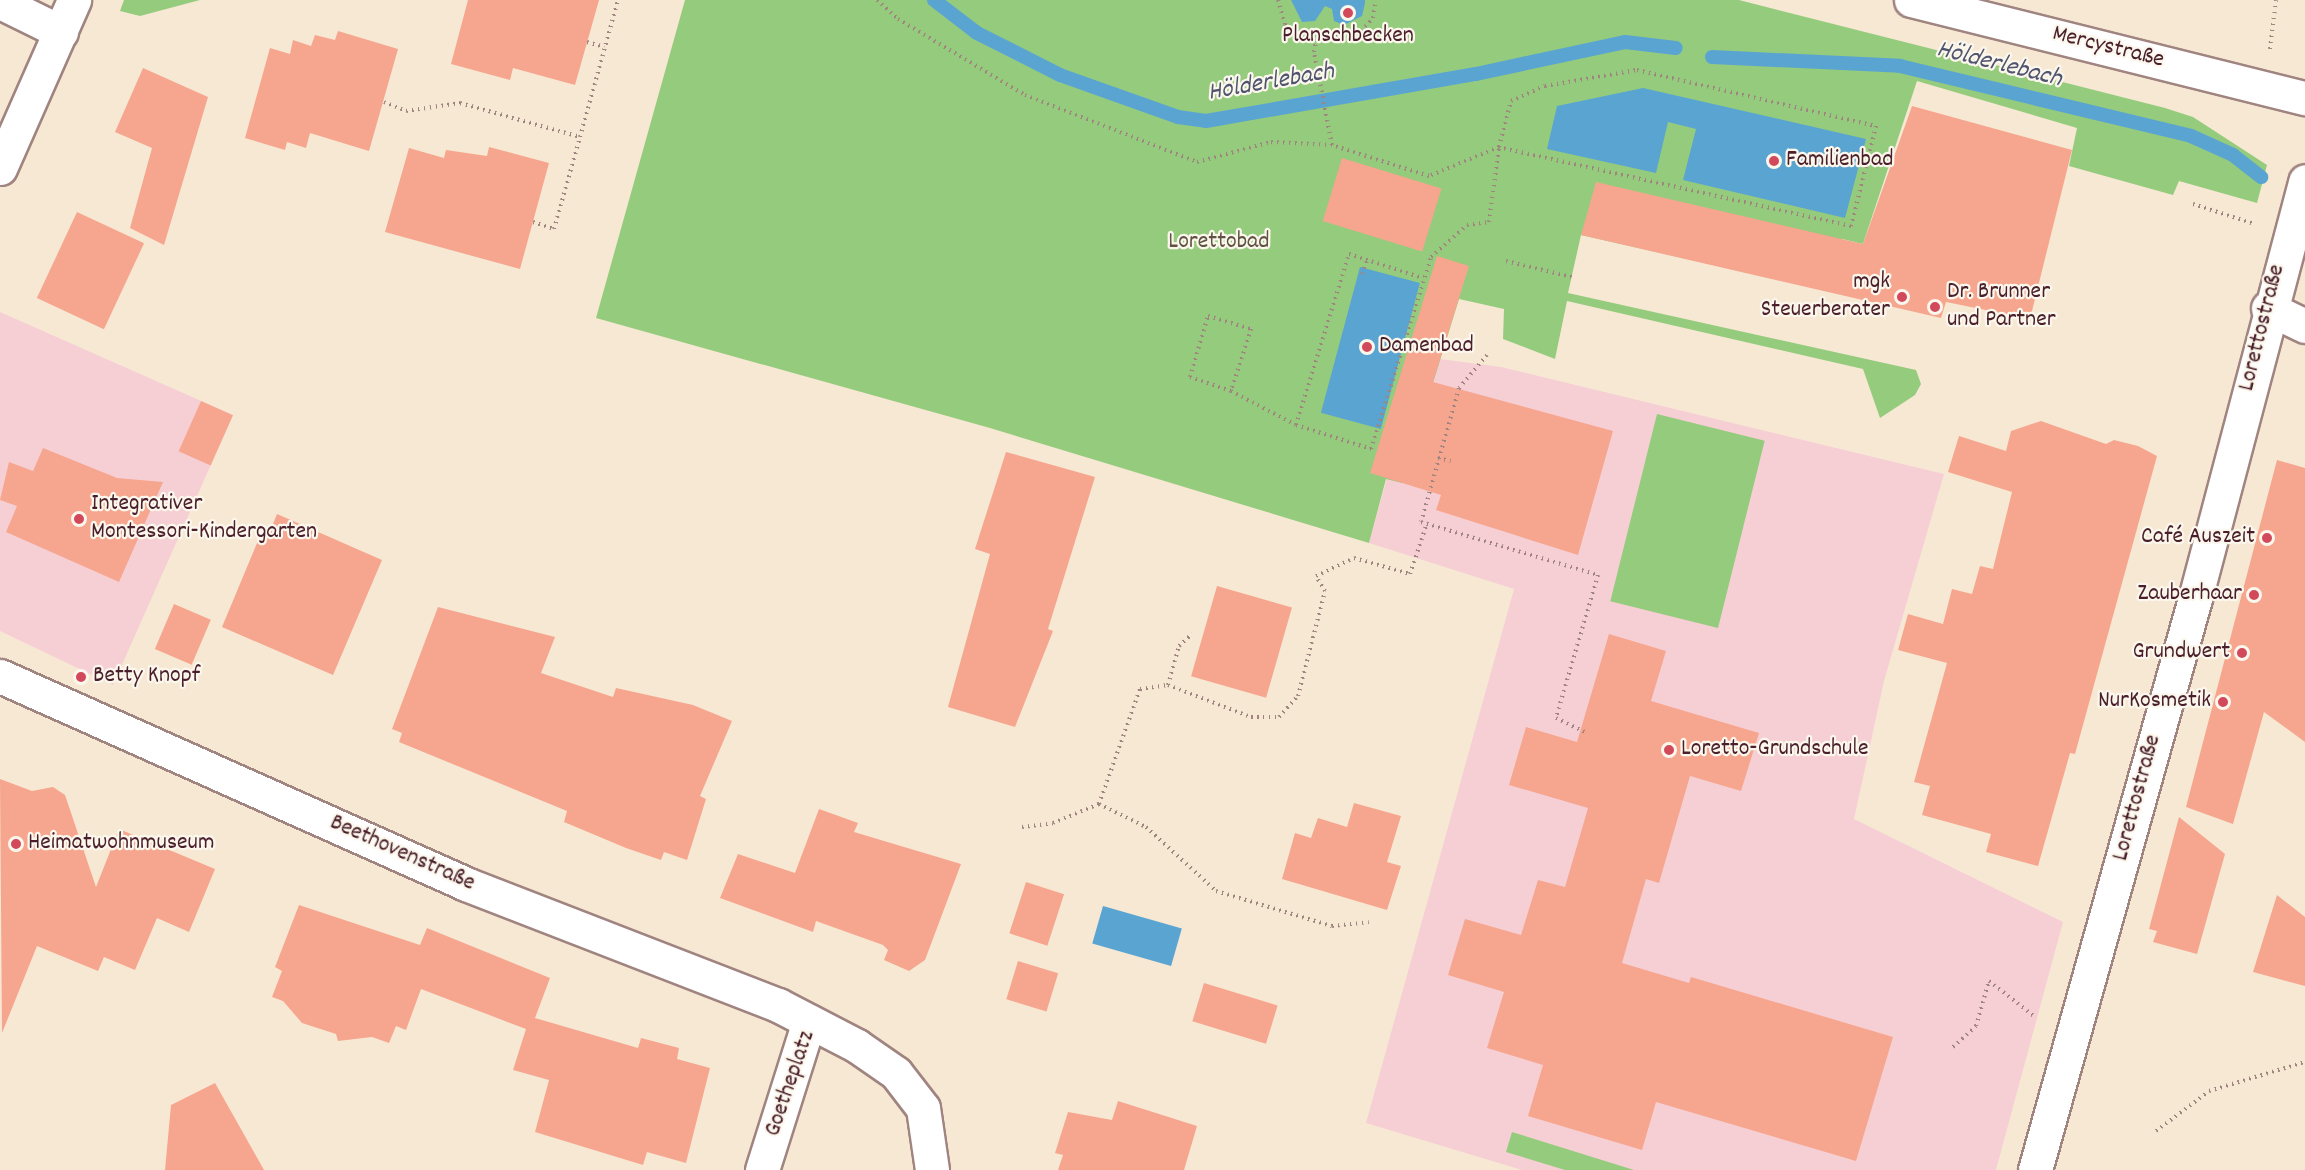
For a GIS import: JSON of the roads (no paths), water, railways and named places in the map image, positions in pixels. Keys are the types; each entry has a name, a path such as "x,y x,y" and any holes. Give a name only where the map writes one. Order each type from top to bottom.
{"street":[{"name":"Mercystraße","path":"1911,0 2305,98"},
{"path":"0,2 69,12 0,168"},
{"name":"Lorettostraße","path":"2035,1170 2196,595 2288,232 2305,181"},
{"path":"2268,308 2305,326"},
{"name":"Beethovenstraße","path":"0,676 466,884 809,1021"},
{"name":"Goetheplatz","path":"762,1170 809,1021 896,1073 923,1108 932,1170"}],"water":[{"name":"Planschbecken","path":"1291,0 1365,0 1365,3 1362,16 1344,25 1334,21 1332,9 1325,6 1315,21 1302,22"},
{"name":"Familienbad","path":"1643,88 1866,139 1845,218 1683,180 1696,129 1668,122 1656,173 1547,149 1557,106"},
{"name":"Damenbad","path":"1360,267 1420,283 1381,429 1321,413"},
{"path":"1103,906 1182,929 1171,966 1092,943"}],"waterway":[{"name":"Hölderlebach","path":"934,0 977,33 1060,75 1178,117 1206,121 1476,74 1625,42 1676,48"},
{"name":"Hölderlebach","path":"1712,57 1900,66 2191,136 2233,155 2261,177"}],"place":[{"name":"Planschbecken","path":"1348,13"},
{"name":"Familienbad","path":"1774,161"},
{"name":"mgk Steuerberater","path":"1902,297"},
{"name":"Dr. Brunner und Partner","path":"1935,307"},
{"name":"Damenbad","path":"1367,347"},
{"name":"Integrativer Montessori-Kindergarten","path":"79,519"},
{"name":"Café Auszeit","path":"2267,538"},
{"name":"Zauberhaar","path":"2254,595"},
{"name":"Grundwert","path":"2242,653"},
{"name":"Betty Knopf","path":"81,677"},
{"name":"NurKosmetik","path":"2223,702"},
{"name":"Loretto-Grundschule","path":"1669,750"},
{"name":"Heimatwohnmuseum","path":"16,844"}],"park label":[{"name":"Lorettobad","path":"1219,243"}]}
